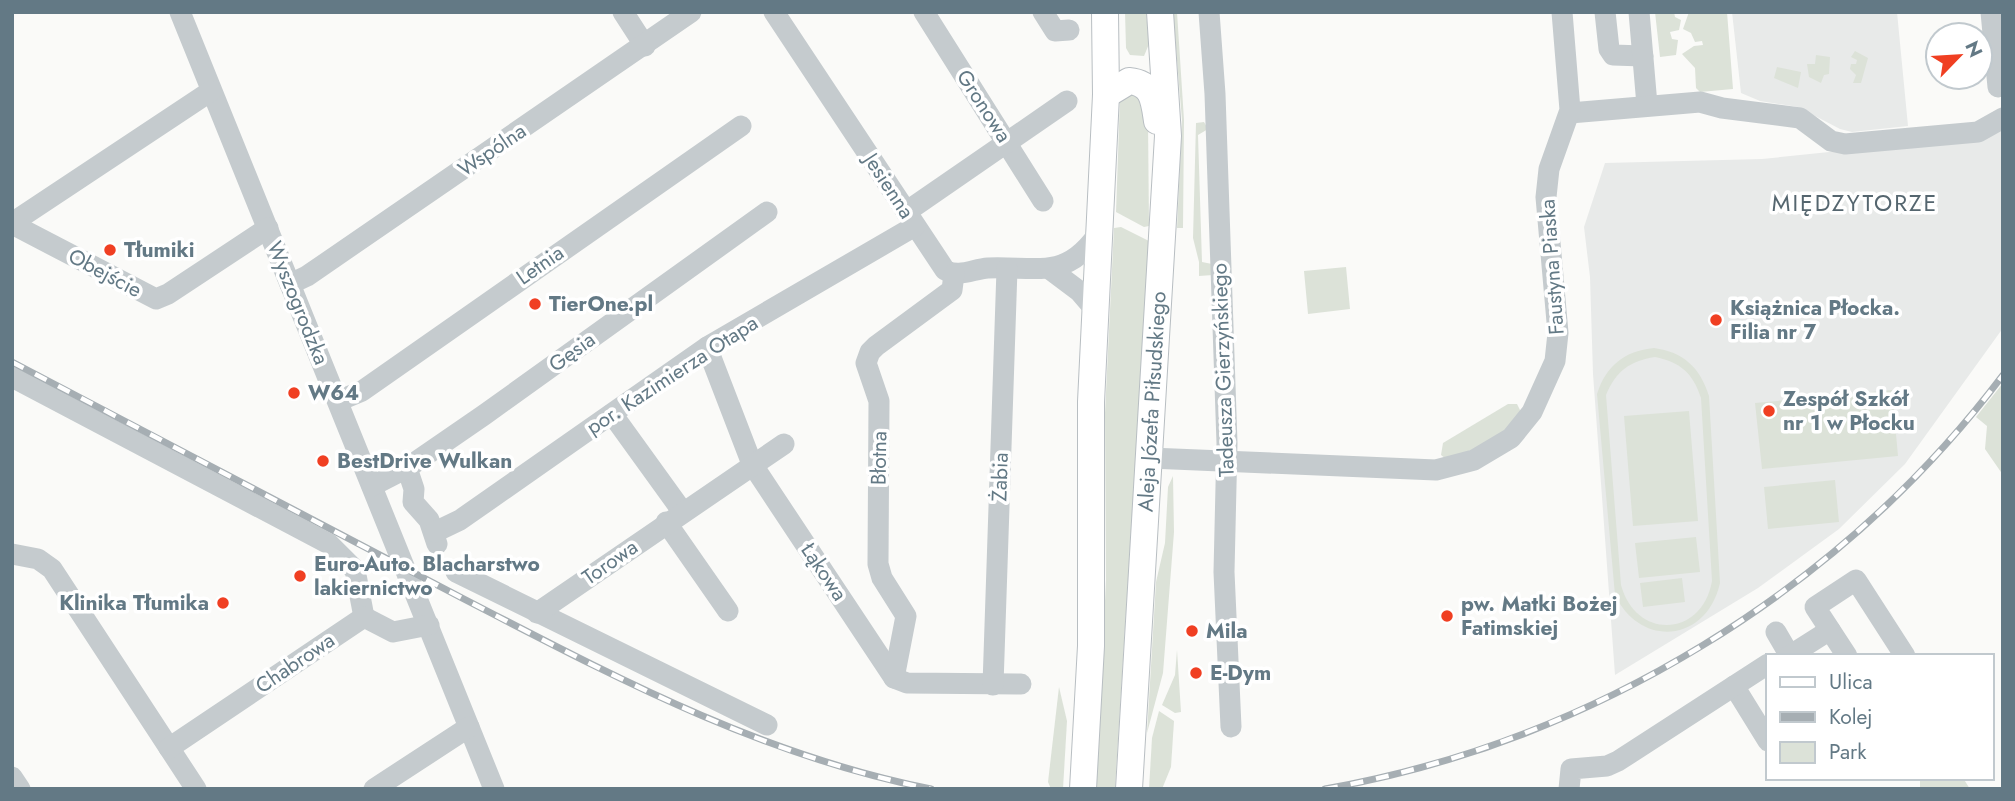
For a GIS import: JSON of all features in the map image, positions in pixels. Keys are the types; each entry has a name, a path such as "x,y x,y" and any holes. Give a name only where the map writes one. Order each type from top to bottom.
{"main road":[{"path":"1083,789 1090,646 1091,402 1106,95 1105,12"},
{"path":"1114,12 1119,48 1129,63 1142,66 1149,62 1163,41"},
{"name":"Aleja Józefa Piłsudskiego","path":"1129,789 1168,136 1160,12"},
{"path":"1106,95 1129,81 1150,89 1166,178"}],"street":[{"name":"Wyszogrodzka","path":"180,12 494,789"},
{"path":"622,12 645,46"},
{"name":"Wspólna","path":"290,284 307,276 691,12"},
{"name":"Jesienna","path":"774,12 945,270 954,274"},
{"name":"Gronowa","path":"924,12 1043,201"},
{"path":"1043,12 1055,31 1069,30"},
{"name":"Tadeusza Gierzyńskiego","path":"1209,12 1215,94 1227,459 1224,572 1231,727"},
{"name":"Faustyna Piaska","path":"1150,458 1227,459 1436,470 1479,458 1516,434 1539,400 1557,356 1558,333 1546,190 1549,169 1570,105 1562,12"},
{"path":"1605,12 1609,49 1613,55 1643,56"},
{"path":"1639,12 1647,105"},
{"path":"1991,12 1998,87"},
{"name":"Obejście","path":"211,90 12,223 156,299 168,294 268,228"},
{"name":"por. Kazimierza Otapa","path":"414,502 436,538 707,347 911,219 1007,142 1067,101"},
{"path":"1570,105 1696,102 1796,117 1810,123 1831,141 1845,144 1978,132 2003,118"},
{"name":"Letnia","path":"338,401 362,391 741,125"},
{"name":"Gęsia","path":"373,486 407,468 767,212"},
{"path":"954,274 978,269 1051,270 1082,253 1100,231"},
{"name":"Żabia","path":"993,685 1007,269"},
{"path":"1051,270 1079,291 1097,312"},
{"name":"Błotna","path":"894,678 906,616 882,578 878,564 879,401 866,357 876,346 952,290 954,274"},
{"name":"Łąkowa","path":"707,347 752,464 894,678"},
{"path":"12,377 329,544 344,555 355,570 364,617 393,632 429,625"},
{"path":"612,414 728,611"},
{"name":"Torowa","path":"537,613 674,516 783,444"},
{"path":"383,512 414,502 414,489 407,468"},
{"path":"12,554 38,559 51,569 196,789"},
{"path":"456,572 766,724"},
{"path":"1846,654 1815,607 1856,580 1904,654"},
{"name":"Chabrowa","path":"169,748 364,617"},
{"path":"1792,654 1830,630"},
{"path":"1776,632 1788,654"},
{"path":"1569,789 1571,769 1607,766 1618,761 1766,665"},
{"path":"894,678 907,683 1021,684"},
{"path":"1734,686 1766,738"},
{"path":"374,789 469,727"},
{"path":"12,777 20,789"}],"shaded area":[{"path":"1732,12 1897,12 1908,126 1852,132 1840,129 1798,107 1760,101 1741,93"},
{"name":"Zespół Szkół nr 1 w Płocku","path":"2003,124 2003,328 1905,464 1839,529 1758,588 1615,675 1593,374 1590,277 1584,227 1605,163 1762,159 1985,136"}],"green space":[{"path":"1125,12 1146,12 1149,44 1144,56 1130,55 1126,48"},
{"path":"1173,12 1177,12 1184,120 1183,228 1177,228 1182,120"},
{"path":"1655,12 1674,12 1675,17 1681,20 1679,30 1670,32 1672,39 1678,40 1676,55 1660,57"},
{"path":"1689,12 1727,12 1733,89 1700,92 1696,88 1695,68 1682,54 1694,46 1703,45 1702,41 1695,42 1691,33 1683,29"},
{"path":"1855,51 1868,58 1861,83 1853,83 1856,75 1850,69 1851,64 1856,64 1857,60 1851,57"},
{"path":"1816,55 1830,57 1829,74 1824,75 1821,83 1809,77 1807,64 1815,64"},
{"path":"1777,67 1801,72 1798,88 1774,78"},
{"path":"1134,88 1148,121 1149,226 1144,227 1116,212 1120,98"},
{"path":"1204,122 1208,129 1198,135 1202,262 1212,264 1213,275 1199,276 1199,262 1193,238 1196,123"},
{"path":"1121,227 1149,241 1115,789 1096,789 1106,580 1105,413 1114,228"},
{"path":"1346,267 1350,309 1308,314 1304,271"},
{"path":"1654,348 1682,357 1701,377 1709,396 1720,583 1713,603 1702,617 1688,627 1672,631 1656,630 1641,624 1626,612 1615,595 1597,394 1611,368 1625,356","holes":["1655,357 1672,362 1690,375 1701,398 1712,581 1706,600 1696,613 1683,622 1668,625 1654,623 1640,616 1629,603 1621,585 1606,395 1614,379 1625,368"]},
{"path":"2003,383 2003,475 1985,449 1987,426 1976,417"},
{"path":"1892,390 1898,456 1762,469 1755,403"},
{"path":"1508,404 1517,404 1521,412 1494,442 1446,459 1441,455 1443,443"},
{"path":"1689,411 1698,521 1633,526 1624,416"},
{"path":"1173,476 1174,532 1163,673 1147,733 1156,582 1165,543 1168,487"},
{"path":"1835,480 1839,522 1768,529 1764,487"},
{"path":"1696,537 1700,572 1639,578 1635,543"},
{"path":"1682,578 1685,602 1643,607 1640,583"},
{"path":"1177,650 1181,712 1175,713 1162,705 1175,675"},
{"path":"1059,687 1067,721 1063,789 1051,789 1048,782"},
{"path":"1159,711 1174,721 1171,767 1162,789 1149,789 1152,738"},
{"path":"1920,780 1964,780 1970,789 1920,789"}],"railway":[{"path":"12,362 462,598 633,684 690,710 807,756 931,789"},
{"path":"1325,789 1424,767 1520,735 1613,694 1703,645 1787,589 1866,524 1938,453 2003,375"}],"place":[{"name":"Tłumiki","path":"110,250"},
{"name":"TierOne.pl","path":"535,304"},
{"name":"Książnica Płocka. Filia nr 7","path":"1716,320"},
{"name":"W64","path":"294,393"},
{"name":"Zespół Szkół nr 1 w Płocku","path":"1769,411"},
{"name":"BestDrive Wulkan","path":"323,461"},
{"name":"Euro-Auto. Blacharstwo lakiernictwo","path":"300,576"},
{"name":"Klinika Tłumika","path":"223,603"},
{"name":"pw. Matki Bożej Fatimskiej","path":"1447,616"},
{"name":"Mila","path":"1192,631"},
{"name":"E-Dym","path":"1196,673"}],"district":[{"name":"MIĘDZYTORZE","path":"1855,203"}]}
